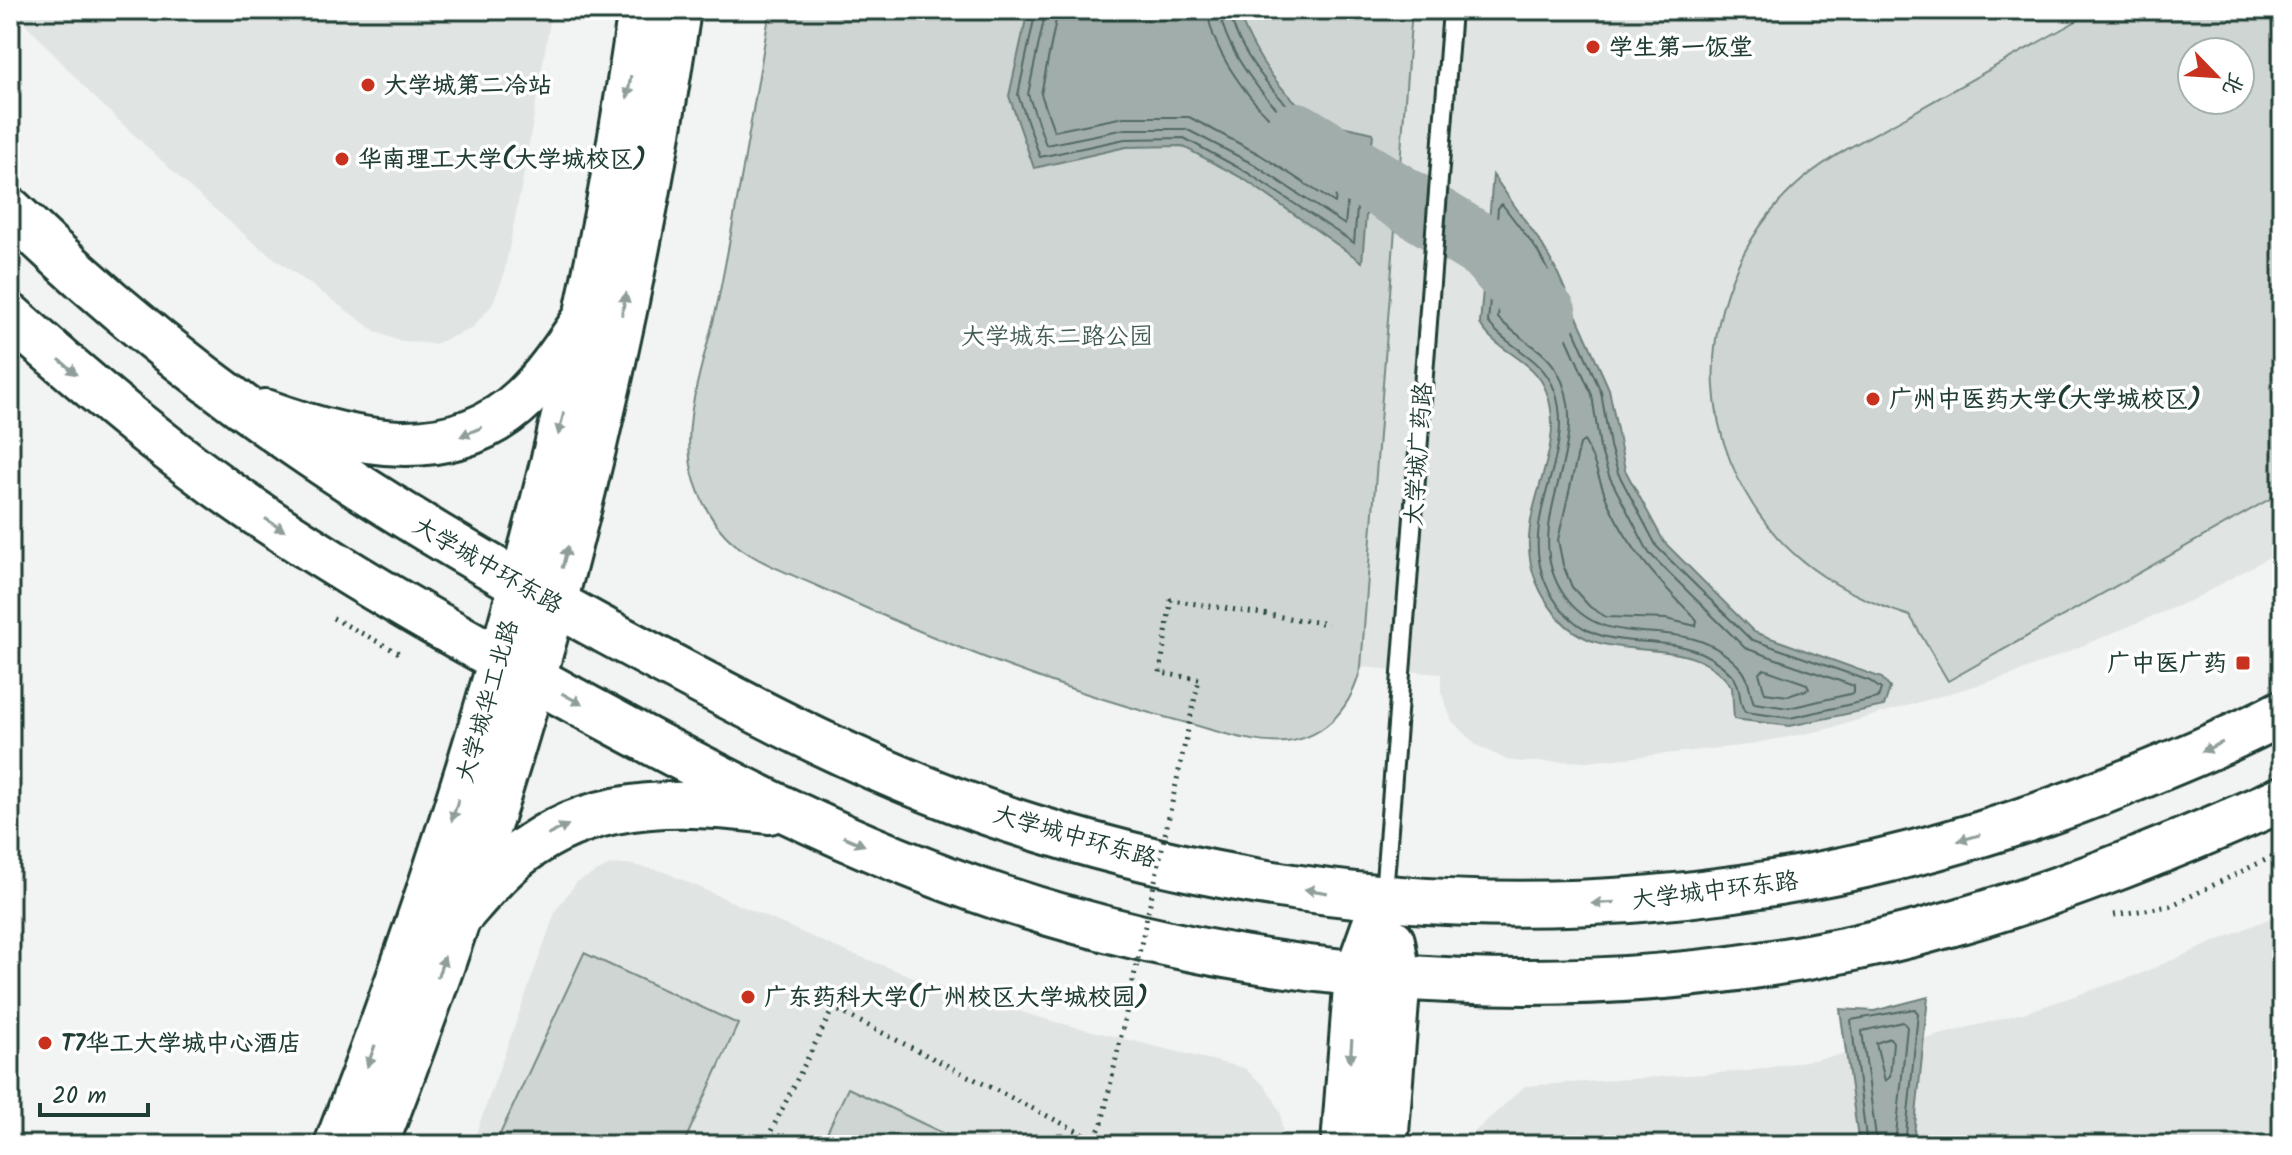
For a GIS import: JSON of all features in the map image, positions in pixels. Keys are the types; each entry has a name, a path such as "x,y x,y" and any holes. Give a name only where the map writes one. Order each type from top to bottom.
{"main road":[{"name":"大学城华工北路","path":"537,594 641,10"},
{"name":"大学城华工北路","path":"375,1145 458,918 516,669 537,594 607,391 678,10"},
{"name":"大学城中环东路","path":"10,210 113,306 228,399 370,496 537,594 859,760 1013,821 1181,867 1282,886 1384,899 1600,903 1707,894 1824,876 1904,858 2062,808 2192,756 2282,713"},
{"path":"10,316 116,409 245,505 386,596 516,669 794,814 879,852 1016,903 1211,951 1378,975 1559,980 1649,977 1772,963 1924,931 2032,899 2088,880 2282,799"},
{"path":"228,399 287,420 372,440 430,443 452,440 492,423 526,396 584,321"},
{"name":"大学城华工北路","path":"337,1145 419,920 516,669"},
{"path":"458,918 531,845 561,828 601,814 643,806 695,805 794,814"},
{"name":"大学城广药路","path":"1344,1145 1378,975 1384,899"},
{"name":"大学城广药路","path":"1378,975 1385,1145"}],"lane":[{"name":"大学城广药路","path":"1384,899 1452,10"}],"path":[{"path":"1092,1145 1102,1123 1199,679 1160,673 1171,600 1328,624"},
{"path":"764,1145 833,1008 1105,1145"}],"shaded area":[{"name":"华南理工大学(大学城校区)","path":"13,10 552,10 503,278 492,305 471,329 434,344 396,340 375,331 259,247 195,192 91,94"},
{"name":"广州中医药大学(大学城校区)","path":"1412,10 2282,10 2282,550 2194,599 2012,675 1824,730 1740,746 1596,761 1507,760 1476,745 1452,721 1441,691 1441,674 1361,667"},
{"name":"广东药科大学(广州校区大学城校园)","path":"628,864 662,871 842,950 940,987 1051,1021 1244,1068 1266,1087 1274,1100 1281,1114 1283,1145 472,1145 556,910 577,882 610,865"},
{"path":"2282,913 2282,1145 1460,1145 1525,1086 1749,1071 1913,1042 2027,1012 2140,974"}],"green space":[{"name":"大学城东二路公园","path":"770,10 1412,10 1361,667 1344,706 1326,726 1301,739 1262,741 1094,696 959,647 780,570 736,545 716,524 695,482 690,460 691,413 726,260"},
{"path":"2096,10 2282,10 2282,492 1948,681 1910,616 1879,605 1825,577 1779,540 1744,490 1730,460 1719,423 1714,385 1715,346 1722,309 1735,272 1752,238 1775,207 1802,180 1855,144"},
{"path":"584,953 738,1024 683,1145 495,1145"},
{"path":"848,1088 968,1145 821,1145"}],"water":[{"path":"1028,10 1237,10 1267,68 1300,105 1326,121 1373,133 1362,262 1244,179 1182,146 1126,147 1034,168 1009,96"},
{"path":"1493,175 1543,246 1558,274 1609,389 1625,470 1664,542 1754,632 1882,678 1890,688 1884,706 1790,726 1734,719 1732,687 1713,668 1692,657 1669,652 1598,643 1576,633 1557,616 1538,585 1530,556 1530,528 1550,448 1552,421 1547,393 1534,372 1487,334 1480,324"},
{"path":"1928,997 1913,1145 1859,1145 1840,1009 1874,1011"}],"waterway":[{"path":"1296,134 1486,249 1545,315"}],"place":[{"name":"学生第一饭堂","path":"1593,47"},
{"name":"大学城第二冷站","path":"368,85"},
{"name":"华南理工大学(大学城校区)","path":"342,159"},
{"name":"广州中医药大学(大学城校区)","path":"1873,399"},
{"name":"广中医广药","path":"2243,663"},
{"name":"广东药科大学(广州校区大学城校园)","path":"748,997"},
{"name":"T7华工大学城中心酒店","path":"45,1043"}]}
